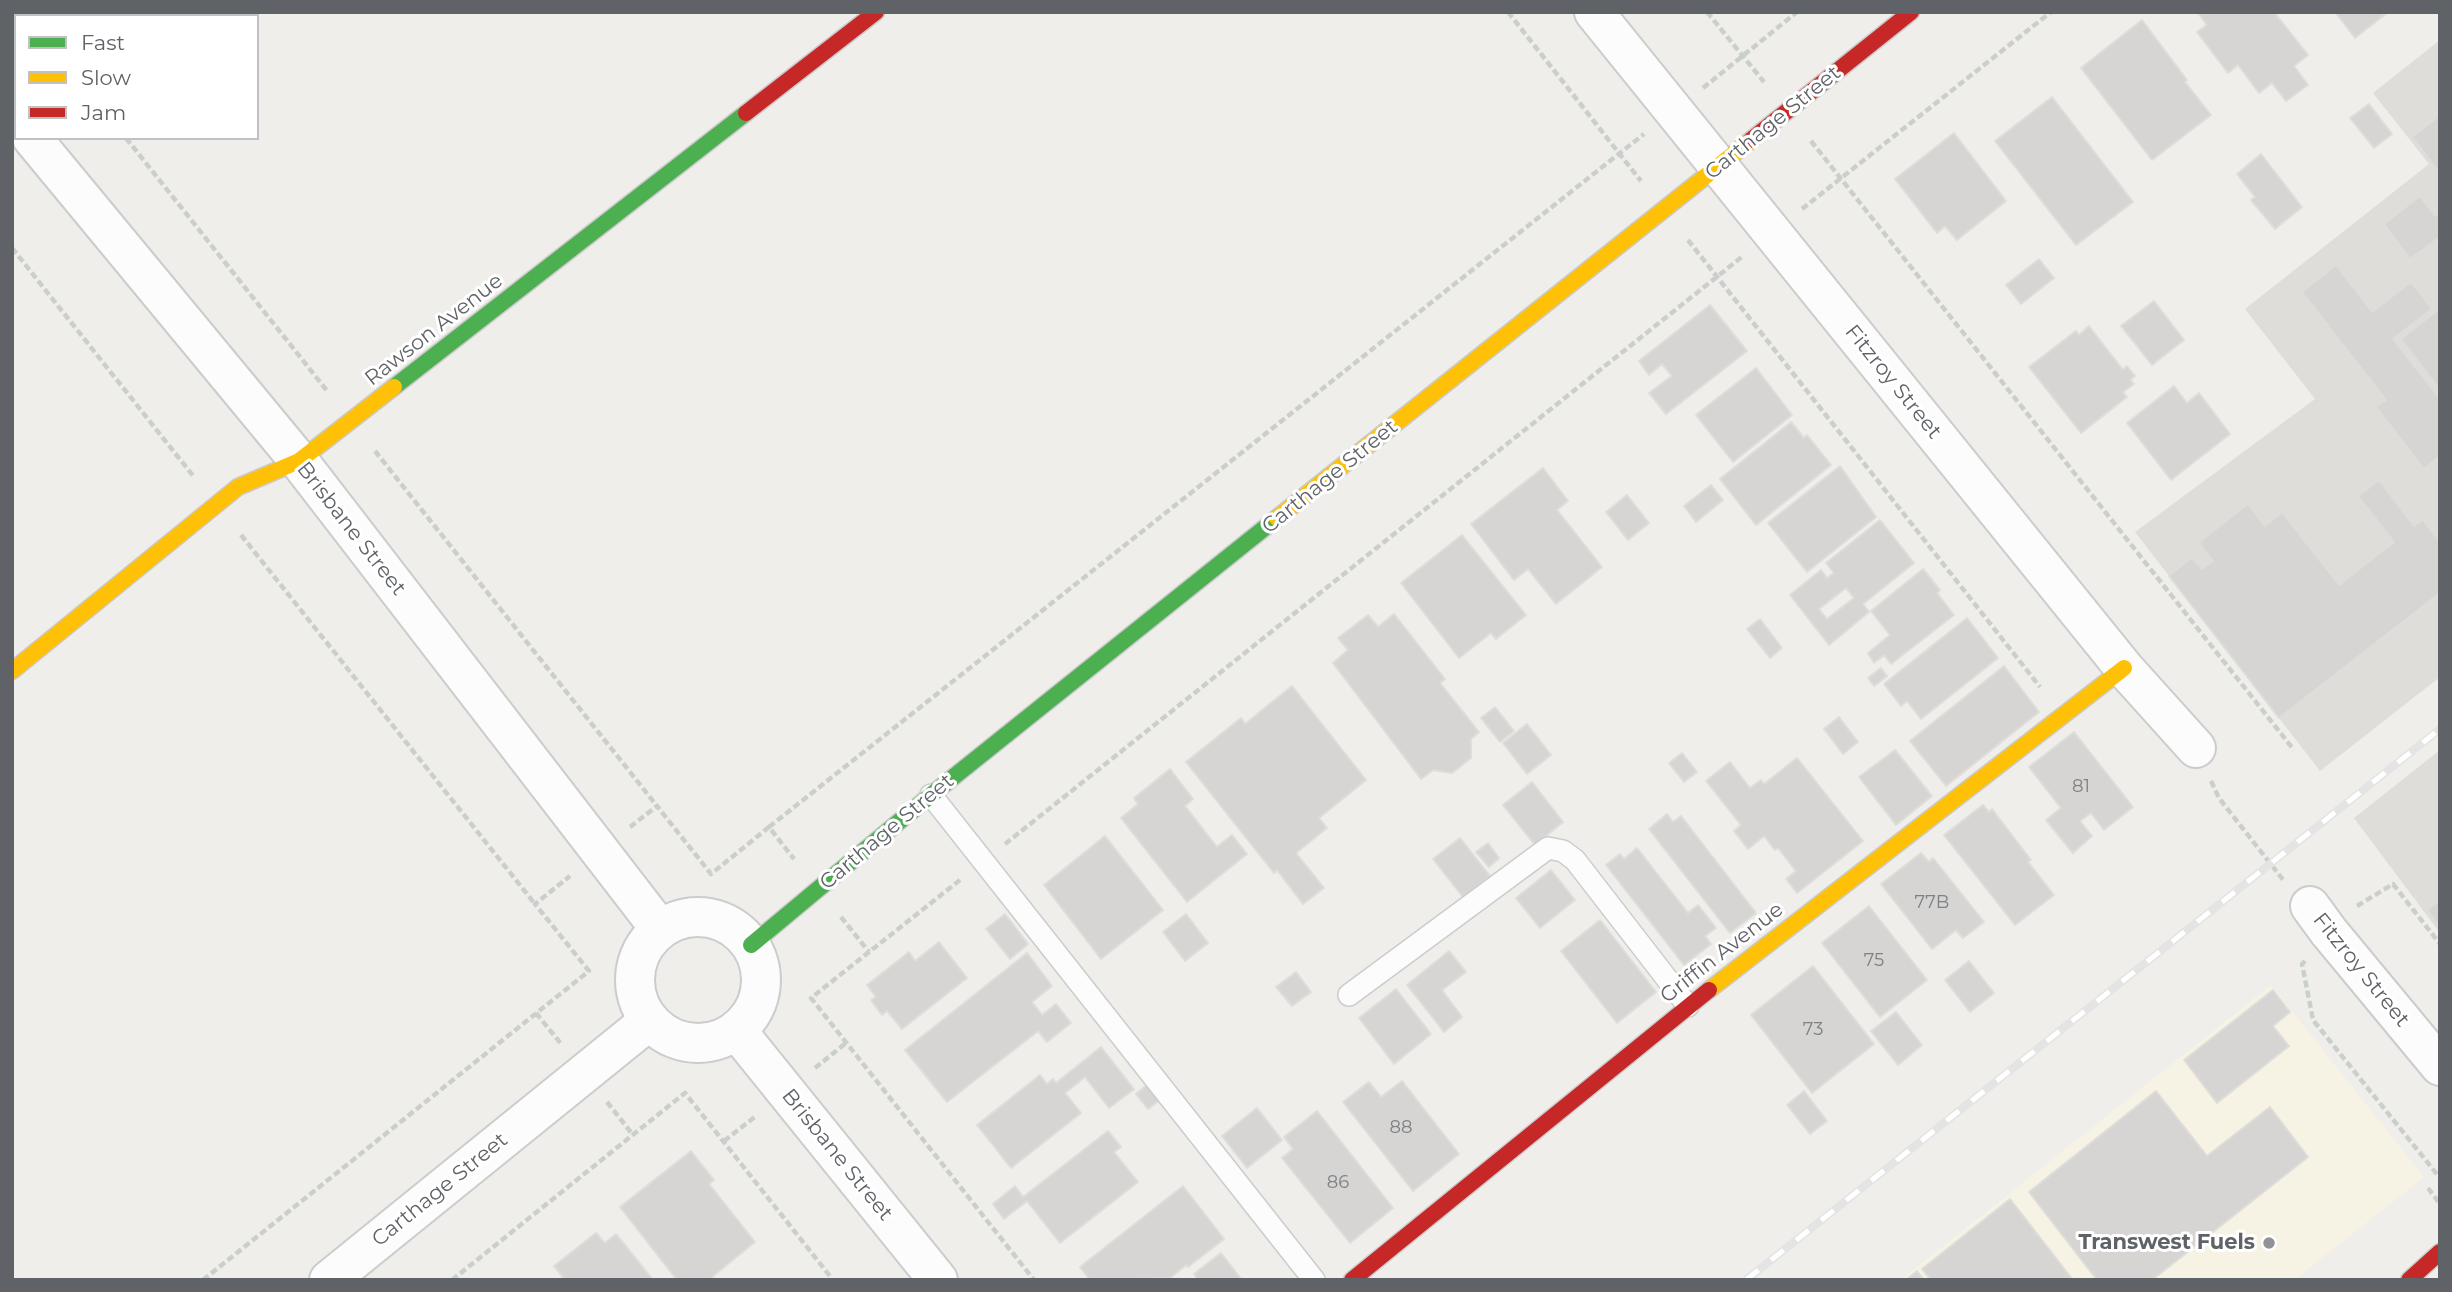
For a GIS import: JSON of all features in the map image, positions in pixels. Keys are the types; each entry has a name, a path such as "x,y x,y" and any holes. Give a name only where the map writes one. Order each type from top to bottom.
{"street":[{"name":"Rawson Avenue","path":"12,671 238,487 299,461 876,12"},
{"name":"Fitzroy Street","path":"1594,12 2124,667 2196,748"},
{"name":"Carthage Street","path":"751,945 931,795 1911,12"},
{"name":"Brisbane Street","path":"34,140 299,461 660,929"},
{"name":"Griffin Avenue","path":"1352,1280 1688,1006 2124,667"},
{"name":"Fitzroy Street","path":"2310,905 2329,933 2440,1066"},
{"path":"699,916 719,920 737,930 751,945 760,962 762,981 759,1000 750,1017 737,1031 720,1040 701,1044 682,1042 663,1034 649,1021 639,1003 635,983 637,963 646,944 660,929 678,920 699,916"},
{"name":"Carthage Street","path":"330,1280 649,1021"},
{"name":"Brisbane Street","path":"737,1031 938,1280"},
{"path":"2409,1280 2440,1252"}],"lane":[{"path":"931,795 1314,1280"},
{"path":"1349,995 1548,848 1563,851 1575,860 1688,1006"}],"path":[{"path":"1508,12 1664,210"},
{"path":"1707,12 1763,81"},
{"path":"128,140 710,874 1797,12"},
{"path":"1801,210 2051,12"},
{"path":"1817,148 2294,750"},
{"path":"12,248 589,971 203,1280"},
{"path":"1698,254 2048,697"},
{"path":"1034,1280 811,998 1746,254"},
{"path":"2219,798 2298,899 2310,905"},
{"path":"621,834 657,806"},
{"path":"769,827 802,868"},
{"path":"535,904 574,872"},
{"path":"2361,903 2393,884 2440,944"},
{"path":"835,910 869,953"},
{"path":"2302,964 2313,1020 2440,1178"},
{"path":"536,1013 567,1052"},
{"path":"809,1073 847,1043"},
{"path":"452,1280 685,1093 833,1280"},
{"path":"604,1099 633,1135"},
{"path":"724,1141 761,1111"},
{"path":"2428,1188 2440,1204"}],"shaded area":[{"path":"2440,40 2440,677 2320,771 2135,532 2315,399 2245,309 2429,164 2373,93"},
{"path":"2440,750 2440,933 2354,818"},
{"path":"2271,985 2424,1177 2294,1280 1901,1280"}],"building":[{"path":"2197,12 2274,12 2308,55 2294,66 2308,85 2286,101 2272,83 2259,93 2238,65 2228,73 2197,32 2207,25"},
{"path":"2335,12 2388,12 2355,38"},
{"path":"2142,20 2211,115 2152,160 2081,68"},
{"path":"2052,97 2133,202 2076,245 1995,141"},
{"path":"2369,104 2392,134 2374,148 2350,118"},
{"path":"2440,115 2440,173 2412,137"},
{"path":"1954,133 2006,201 1957,240 1945,226 1937,233 1895,179"},
{"path":"2261,154 2302,207 2275,229 2251,200 2255,197 2237,174"},
{"path":"2420,196 2435,216 2440,212 2440,237 2410,259 2384,224"},
{"path":"2039,259 2054,278 2021,304 2006,285"},
{"path":"2336,265 2372,312 2411,282 2432,309 2393,339 2440,399 2440,456 2424,469 2376,407 2386,400 2302,292"},
{"path":"2154,301 2184,340 2152,365 2121,326"},
{"path":"1710,305 1747,351 1666,414 1649,393 1672,376 1662,364 1649,375 1639,361"},
{"path":"2440,308 2440,390 2401,339"},
{"path":"2089,326 2123,370 2127,366 2135,376 2130,380 2134,384 2123,392 2127,397 2081,433 2029,367 2076,331 2079,335"},
{"path":"1756,368 1792,415 1733,462 1696,415"},
{"path":"2174,386 2187,403 2199,393 2230,434 2171,480 2127,423"},
{"path":"1791,422 1804,438 1807,435 1831,465 1756,525 1720,479"},
{"path":"1840,466 1876,517 1807,572 1768,523"},
{"path":"1543,468 1568,501 1557,510 1602,567 1556,604 1528,569 1514,580 1471,524"},
{"path":"2379,480 2414,526 2423,520 2440,542 2440,593 2279,718 2169,576 2192,557 2202,569 2213,561 2199,542 2248,504 2265,526 2282,512 2339,585 2394,542 2358,496"},
{"path":"1711,485 1723,500 1696,522 1684,506"},
{"path":"1627,495 1649,523 1628,540 1606,512"},
{"path":"1880,520 1914,563 1863,604 1869,612 1829,645 1790,595 1821,570 1827,578 1834,573 1826,563","holes":["1846,588 1854,598 1827,619 1819,609"]},
{"path":"1462,535 1526,615 1496,639 1491,633 1459,658 1401,583"},
{"path":"1923,569 1940,590 1937,593 1954,615 1891,664 1884,655 1874,663 1868,653 1890,635 1871,611"},
{"path":"1394,614 1445,679 1440,683 1479,732 1471,739 1471,758 1452,773 1433,770 1421,779 1333,663 1348,650 1338,638 1368,615 1378,627"},
{"path":"1967,618 1998,658 1921,719 1907,701 1901,706 1884,684"},
{"path":"1760,619 1782,648 1770,658 1747,629"},
{"path":"2004,666 2039,712 1946,786 1910,741"},
{"path":"1881,668 1887,676 1874,686 1868,678"},
{"path":"1292,686 1366,780 1319,818 1327,828 1296,853 1324,888 1303,904 1277,870 1274,873 1186,762 1241,718 1245,724"},
{"path":"1495,707 1514,731 1500,742 1481,718"},
{"path":"1839,717 1858,742 1843,754 1824,729"},
{"path":"1527,724 1551,755 1527,774 1503,743"},
{"path":"2074,732 2133,807 2104,830 2091,813 2080,821 2092,836 2073,853 2046,820 2061,808 2029,767"},
{"path":"1895,750 1932,796 1896,825 1859,777"},
{"path":"1682,753 1697,772 1684,782 1669,763"},
{"path":"1797,758 1863,841 1797,893 1786,879 1796,871 1778,848 1775,850 1764,836 1748,849 1734,831 1741,825 1706,781 1730,762 1750,788 1761,780 1764,784"},
{"path":"1170,769 1193,799 1185,806 1217,847 1232,835 1247,854 1187,902 1121,818 1138,804 1134,798"},
{"path":"1532,782 1563,822 1535,845 1503,805"},
{"path":"1983,805 1989,812 1992,809 2054,895 2015,925 1944,835"},
{"path":"1667,814 1673,822 1681,816 1756,913 1730,933 1649,829"},
{"path":"1105,836 1163,910 1101,959 1044,885"},
{"path":"1460,838 1490,876 1463,897 1433,859"},
{"path":"1488,843 1499,858 1489,867 1476,852"},
{"path":"1637,848 1688,913 1698,905 1716,928 1705,936 1711,944 1684,965 1606,865 1620,854 1624,859"},
{"path":"1921,853 1929,862 1933,858 1984,922 1963,938 1956,930 1932,949 1881,884"},
{"path":"1551,870 1575,900 1540,928 1516,898"},
{"path":"2440,900 2440,927 2427,910"},
{"path":"1869,906 1927,980 1880,1017 1822,943"},
{"path":"1005,914 1028,944 1010,959 986,929"},
{"path":"1186,914 1208,943 1185,961 1163,932"},
{"path":"1600,920 1656,992 1617,1023 1561,951"},
{"path":"939,942 967,978 902,1029 887,1011 882,1015 871,1000 876,997 867,985 909,952 915,961"},
{"path":"1449,951 1466,972 1442,990 1462,1017 1444,1032 1407,985"},
{"path":"1027,953 1052,986 1032,1002 1042,1015 1056,1004 1071,1023 1047,1042 1038,1031 947,1102 905,1050"},
{"path":"1969,961 1994,993 1970,1012 1945,980"},
{"path":"1813,966 1874,1044 1812,1093 1751,1015"},
{"path":"1296,972 1311,992 1292,1006 1276,987"},
{"path":"1396,989 1431,1034 1394,1064 1359,1018"},
{"path":"2273,990 2290,1012 2273,1026 2289,1046 2217,1103 2184,1060"},
{"path":"1896,1012 1922,1045 1898,1065 1871,1031"},
{"path":"1101,1047 1134,1089 1109,1108 1085,1077 1065,1093 1081,1113 1011,1168 977,1125 1040,1075 1047,1084 1053,1079 1056,1083"},
{"path":"1402,1081 1459,1154 1413,1191 1343,1102 1369,1082 1381,1097"},
{"path":"1148,1084 1160,1100 1148,1109 1136,1094"},
{"path":"1804,1091 1827,1121 1810,1134 1787,1105"},
{"path":"2156,1091 2207,1156 2270,1107 2308,1157 2152,1280 2097,1280 2029,1192"},
{"path":"1257,1108 1282,1140 1247,1168 1222,1136"},
{"path":"1317,1111 1393,1208 1350,1243 1282,1158 1293,1149 1284,1137"},
{"path":"1108,1131 1121,1147 1114,1152 1138,1182 1060,1243 1027,1201 1004,1219 993,1204 1015,1186 1023,1197"},
{"path":"691,1151 714,1180 709,1184 755,1242 712,1277 714,1280 677,1280 620,1207"},
{"path":"1183,1186 1224,1239 1170,1278 1090,1280 1080,1267"},
{"path":"2010,1199 2073,1280 1931,1280 1922,1269"},
{"path":"596,1233 605,1243 616,1234 653,1280 559,1280 563,1277 554,1266"},
{"path":"1221,1253 1242,1280 1198,1280 1194,1274"},
{"path":"1917,1271 1924,1280 1906,1280"}],"railway":[{"path":"1746,1280 2440,729"}],"traffic: fast":[{"path":"394,387 746,113"},
{"path":"751,945 931,795 1277,518"}],"traffic: slow":[{"path":"1277,518 1751,140"},
{"path":"12,671 238,487 299,461 394,387"},
{"path":"1709,990 2124,668"}],"traffic: jam":[{"path":"746,113 876,12"},
{"path":"1751,140 1911,12"},
{"path":"1352,1280 1709,990"},
{"path":"2409,1280 2440,1252"}],"place":[{"name":"Transwest Fuels","path":"2269,1243"}]}
